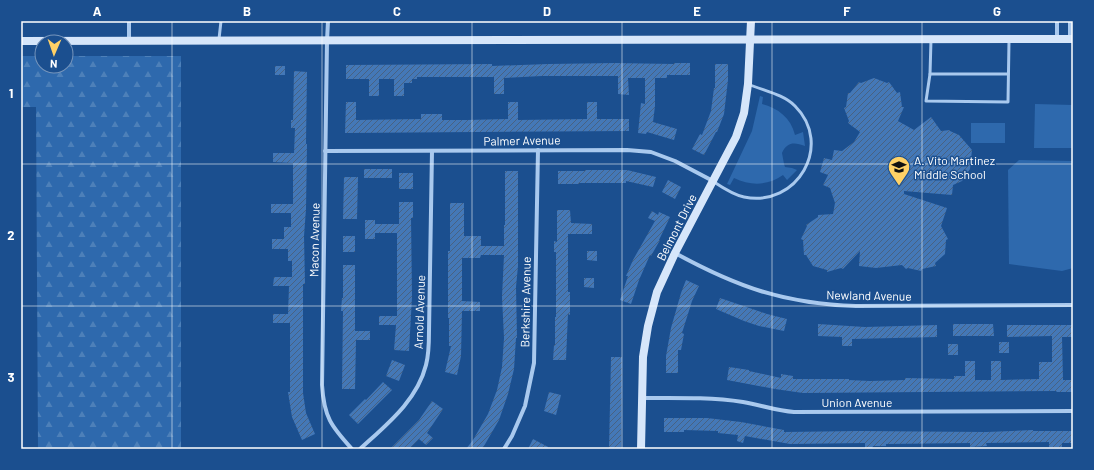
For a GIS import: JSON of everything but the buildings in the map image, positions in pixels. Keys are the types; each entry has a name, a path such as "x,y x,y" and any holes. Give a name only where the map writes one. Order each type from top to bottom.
{"main road":[{"name":"Belmont Drive","path":"641,449 644,357 648,326 657,292 675,253 736,137 744,113 748,84 751,21"},
{"path":"21,41 1071,39"}],"street":[{"path":"129,21 129,41"},
{"name":"Macon Avenue","path":"328,21 322,394 326,411 334,429 352,449"},
{"path":"1057,21 1057,39"},
{"path":"1070,21 1071,39"},
{"name":"Berkshire Avenue","path":"504,449 512,436 525,406 534,363 538,150"},
{"name":"Palmer Avenue","path":"325,151 627,150 651,152 675,161 713,181"},
{"name":"Arnold Avenue","path":"360,449 407,403 422,379 426,365 429,331 432,151"},
{"name":"Newland Avenue","path":"675,253 724,278 745,286 767,294 805,302 856,306 1073,305"},
{"name":"Union Avenue","path":"642,398 744,402 782,411 794,412 1073,411"}],"lane":[{"path":"219,41 221,21"},
{"path":"931,39 930,74 926,101 1008,102 1009,39"},
{"path":"930,74 1008,74"},
{"path":"713,181 727,190 743,197 761,199 778,195 793,185 804,171 810,155 811,137 806,120 795,106 780,96 763,91 748,84"}],"green space":[{"path":"21,56 34,56 34,74 74,74 74,56 181,56 181,449 38,449 36,107 21,107"},
{"path":"760,96 763,97 762,104 778,111 787,119 795,135 803,132 805,146 791,144 784,149 782,153 785,167 797,170 787,180 783,175 777,179 759,184 740,181 734,178 730,185 727,184 752,131"},
{"path":"1035,104 1073,105 1073,148 1034,148"},
{"path":"971,123 1005,123 1005,143 971,143"},
{"path":"1019,160 1073,161 1073,268 1062,271 1009,264 1008,170"}],"place":[{"name":"A. Vito Martinez Middle School","path":"899,186"}]}
